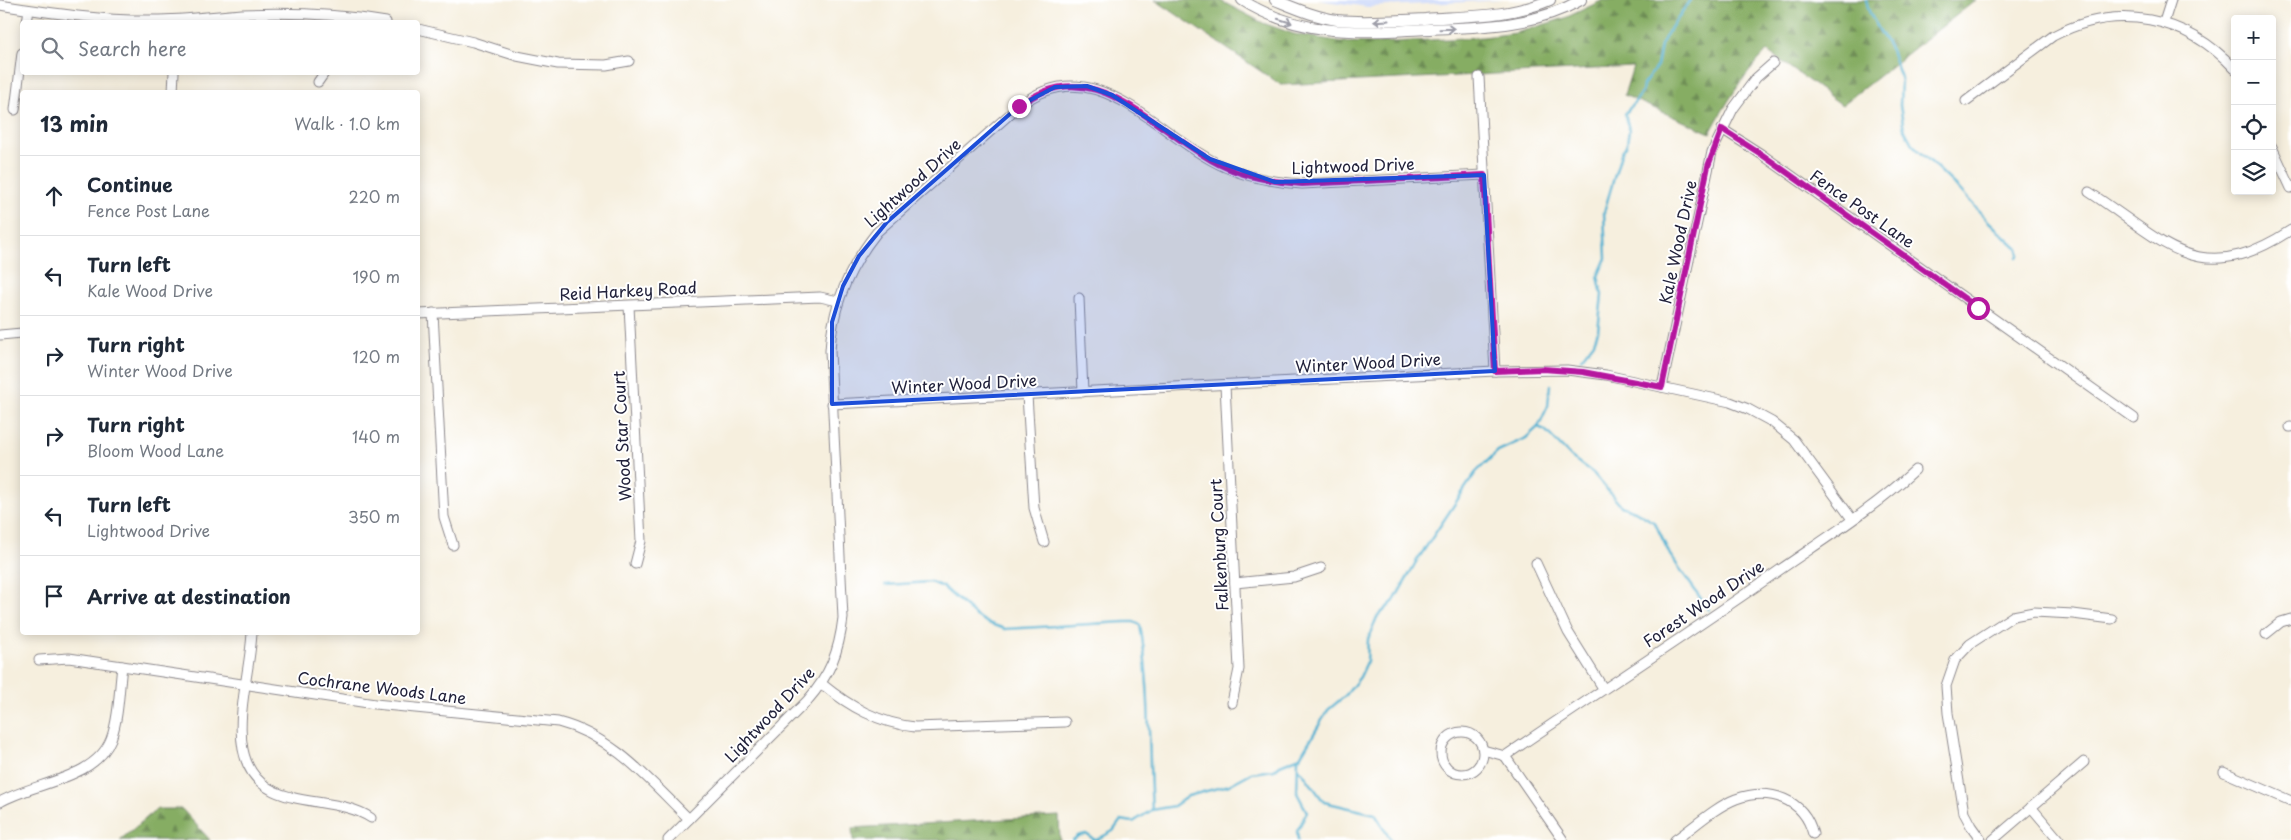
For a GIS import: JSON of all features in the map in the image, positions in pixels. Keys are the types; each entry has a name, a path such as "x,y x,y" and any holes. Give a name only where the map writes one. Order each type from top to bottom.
{"street":[{"path":"1242,0 1272,17 1296,24 1349,32 1495,27 1542,16 1564,9 1581,0"},
{"path":"1274,0 1314,14 1336,19 1368,22 1492,15 1528,8 1550,0"},
{"path":"2164,22 2171,0"},
{"path":"0,5 120,20"},
{"path":"27,20 29,10"},
{"path":"184,20 259,14 349,20"},
{"path":"1966,101 2037,46 2066,29 2100,19 2116,18 2164,22 2210,45 2231,65"},
{"path":"420,29 473,42 517,56 558,64 606,65 629,61"},
{"name":"Kale Wood Drive","path":"1662,387 1708,166 1722,129 1742,95 1773,63"},
{"path":"15,110 20,69"},
{"path":"173,90 174,75"},
{"path":"318,82 323,75"},
{"path":"1479,77 1495,371"},
{"name":"Lightwood Drive","path":"669,840 822,684 836,656 843,618 830,338 838,300 859,256 887,222 1019,106 1036,94 1055,87 1087,86 1112,95 1210,159 1235,171 1275,182 1302,184 1484,175"},
{"name":"Fence Post Lane","path":"1722,129 1761,154 2134,418"},
{"path":"2273,150 2291,188"},
{"path":"2089,192 2164,244 2190,255 2219,258 2244,254 2263,247 2291,230"},
{"name":"Reid Harkey Road","path":"420,314 820,297 838,300"},
{"path":"1079,298 1083,392"},
{"name":"Wood Star Court","path":"629,306 641,541 635,564"},
{"path":"432,313 444,517 453,545"},
{"path":"0,334 20,334"},
{"name":"Winter Wood Drive","path":"832,404 1495,371 1543,369 1583,372 1730,402 1772,422 1794,440 1804,452 1852,519"},
{"name":"Falkenburg Court","path":"1225,385 1239,669 1232,703"},
{"path":"1027,395 1034,508 1044,542"},
{"name":"Forest Wood Drive","path":"1505,756 1604,688 1688,634 1895,489 1915,470"},
{"path":"1536,563 1568,632 1604,688"},
{"path":"1235,582 1294,577 1321,568"},
{"path":"1981,840 1964,813 1948,712 1946,686 1955,660 1970,644 2013,616 2034,612 2112,619"},
{"path":"2266,634 2281,622 2291,619"},
{"path":"252,635 240,734 247,762 254,774 277,793 355,810 372,818"},
{"name":"Cochrane Woods Lane","path":"39,660 69,658 374,704 543,720 573,726 600,738 613,747 690,819"},
{"path":"0,802 15,794 80,770 97,760 110,741 114,729 122,666"},
{"path":"822,684 869,716 902,726 1065,722"},
{"path":"1458,732 1473,734 1480,742 1483,750 1478,767 1463,774 1451,771 1446,767 1441,757 1444,741 1458,732"},
{"path":"1483,750 1505,756 1563,840"},
{"path":"1993,840 2084,762"},
{"path":"2224,772 2291,801"},
{"path":"1675,840 1725,805 1736,799 1757,795 1773,796 1788,800 1798,806 1809,821 1813,834"},
{"path":"2031,807 2059,840"}],"highlighted area":[{"path":"1087,86 1112,95 1210,159 1275,182 1484,175 1495,371 832,404 832,322 843,286 859,256 887,222 1019,106 1055,87"}],"shaded area":[{"path":"1318,0 1504,0 1368,7"}],"green space":[{"path":"1155,0 1219,0 1263,23 1294,34 1343,42 1376,43 1483,37 1516,33 1565,18 1603,0 1976,0 1842,105 1767,51 1736,90 1710,133 1624,95 1633,67 1281,85"},
{"path":"157,809 182,809 210,840 120,840"},
{"path":"1059,816 1060,840 853,840 852,828"}],"waterway":[{"path":"1581,359 1594,342 1598,331 1602,295 1598,276 1606,258 1604,212 1621,154 1627,144 1629,130 1625,114 1642,93 1643,85 1657,66 1661,45 1690,0"},
{"path":"1866,0 1870,14 1891,50 1901,78 1900,106 1904,129 1912,144 2018,249 2019,255 2017,258"},
{"path":"1096,840 1113,831 1121,820 1133,822 1152,810 1174,806 1188,796 1229,785 1251,773 1274,770 1280,765 1300,757 1328,710 1346,695 1360,677 1367,662 1368,639 1377,617 1394,601 1416,562 1476,472 1498,451 1526,438 1538,427 1548,406 1550,385"},
{"path":"1538,427 1545,430 1571,457 1593,473 1621,506 1635,511 1655,523 1670,555 1709,610"},
{"path":"885,585 931,582 943,587 976,616 1005,629 1125,622 1134,622 1140,625 1148,694 1152,810"},
{"path":"1298,759 1297,793 1307,812 1297,831 1298,840"},
{"path":"1298,769 1324,802 1375,814 1391,840"},
{"path":"1073,840 1078,836 1086,834 1095,840"}],"route":[{"path":"1019,106 1036,94 1055,87 1066,85 1087,86 1112,95 1222,166 1275,182 1302,184 1484,175 1495,371 1567,370 1606,375 1662,387 1708,166 1722,129 1761,154 1978,308"}]}
